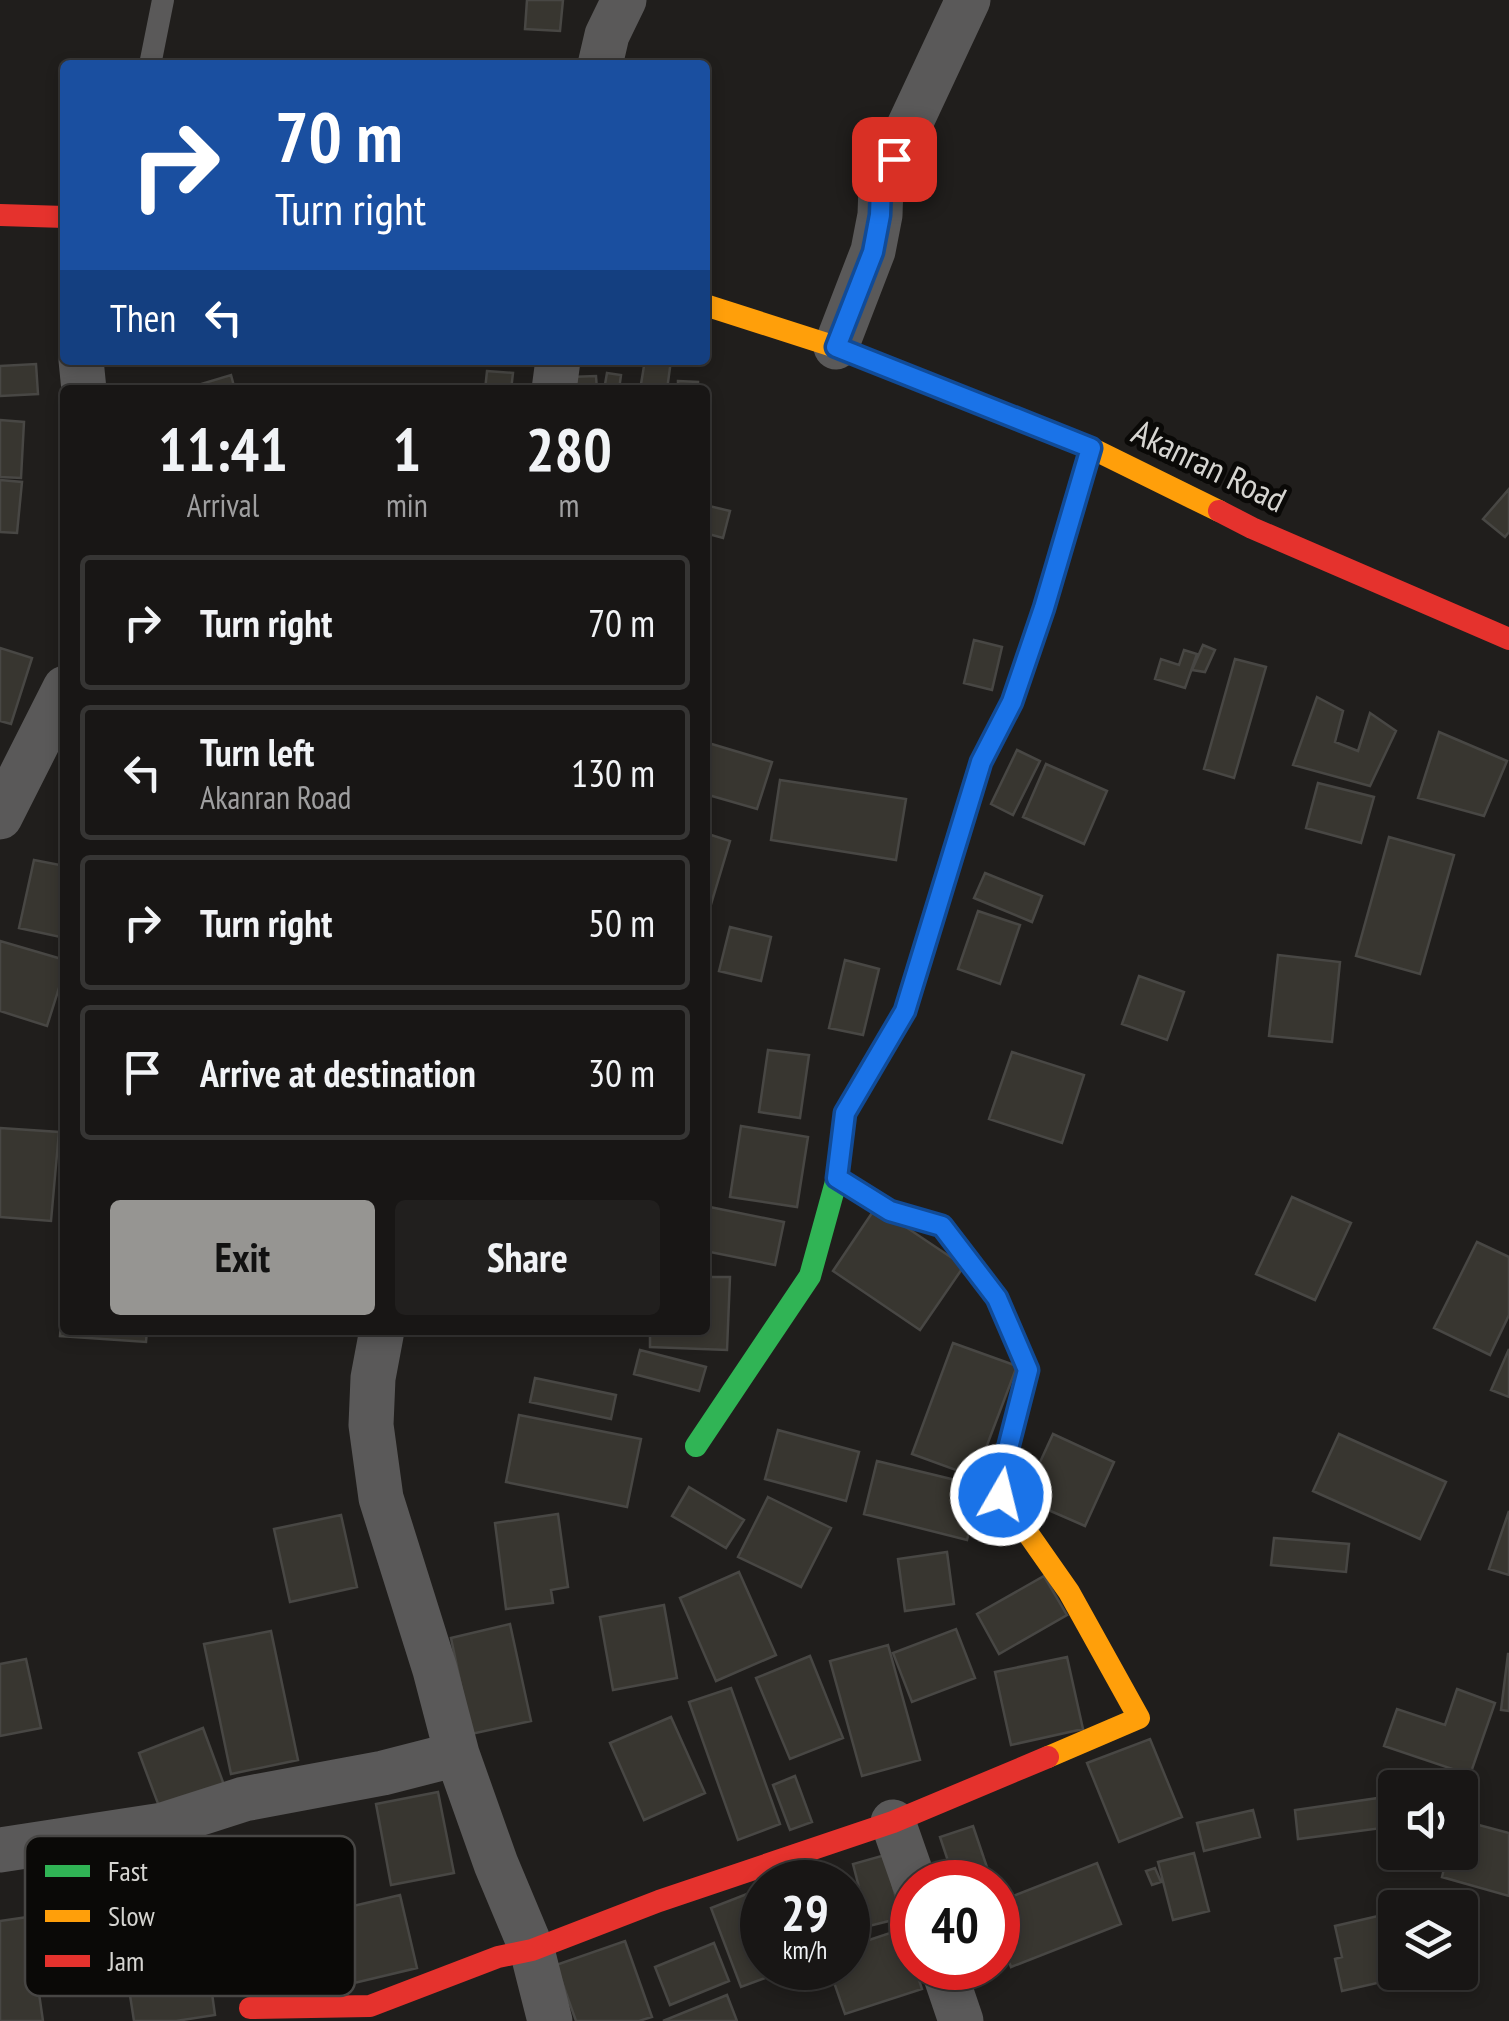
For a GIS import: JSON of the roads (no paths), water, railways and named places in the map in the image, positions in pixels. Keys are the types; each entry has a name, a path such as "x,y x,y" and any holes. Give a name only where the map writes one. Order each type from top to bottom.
{"street":[{"path":"601,60 607,35 624,0"},
{"path":"836,347 873,252 881,186 968,0"},
{"path":"0,215 60,216"},
{"name":"Akanran Road","path":"710,307 836,347 1091,448 1252,528 1509,639"},
{"path":"696,1446 810,1276 837,1178 845,1113 905,1011 981,762 1012,702 1091,448"},
{"path":"0,817 60,698"},
{"path":"250,2008 371,2014 498,1957 532,1950 660,1900 893,1822 1139,1718 1069,1592 1001,1495 1005,1460 1028,1370 997,1298 942,1226 890,1211 837,1178"},
{"path":"381,1335 373,1378 371,1425 382,1498 436,1670 457,1754 532,1950 550,2021"},
{"path":"95,1836 163,1826 244,1799 383,1774 457,1754"},
{"path":"893,1822 906,1860"},
{"path":"0,1850 25,1846"},
{"path":"950,1990 961,2021"}],"lane":[{"path":"151,60 163,0"}]}
